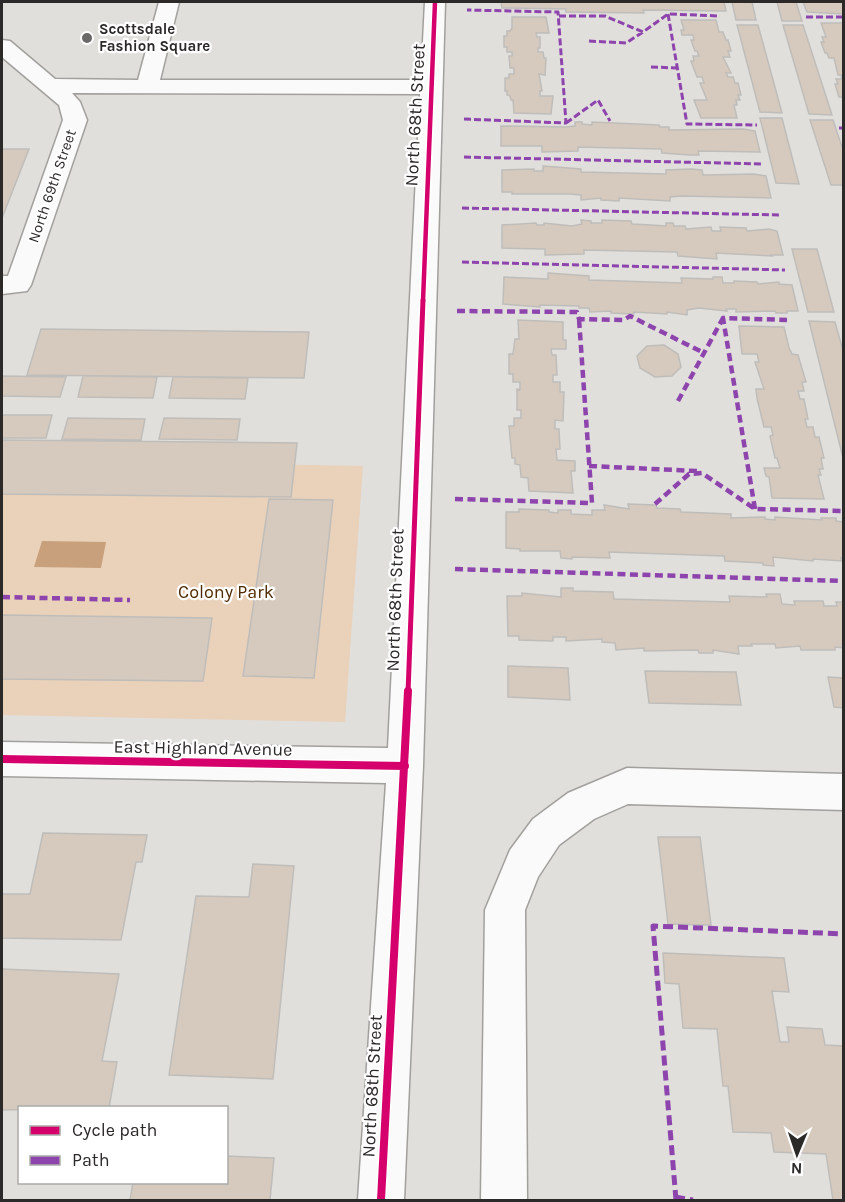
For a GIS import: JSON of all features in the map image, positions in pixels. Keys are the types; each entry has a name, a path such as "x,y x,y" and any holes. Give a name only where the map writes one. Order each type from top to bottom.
{"street":[{"path":"148,84 169,2"},
{"name":"North 68th Street","path":"381,1200 405,766 435,2"},
{"name":"North 69th Street","path":"2,46 69,102 75,120 10,285"},
{"path":"48,86 148,84 431,97"},
{"path":"69,102 431,97"},
{"name":"East Highland Avenue","path":"2,759 405,766"},
{"path":"504,1200 505,910 524,864 546,832 581,806 627,786 843,792"}],"green space":[{"name":"Colony Park","path":"2,459 363,466 345,722 2,715"}],"shaded area":[{"path":"42,541 106,542 101,568 34,567"}],"building":[{"path":"501,2 724,2 726,11 566,12 566,9 502,8"},
{"path":"732,2 752,2 756,20 736,20"},
{"path":"777,2 796,2 802,21 782,21"},
{"path":"803,2 844,2 844,14 807,12"},
{"path":"512,17 546,17 549,33 536,33 537,37 540,37 538,52 543,52 546,58 545,75 539,74 542,91 540,91 540,96 553,96 551,114 514,113 513,100 505,91 505,78 509,78 509,74 514,74 514,68 510,68 509,56 512,56 512,52 507,52 507,47 504,47 504,36 507,36 507,31 512,28"},
{"path":"681,20 716,20 719,32 723,32 728,40 730,57 723,57 731,73 726,73 728,77 733,77 735,83 738,83 741,95 738,95 740,100 736,100 737,105 734,105 737,118 701,118 694,100 707,100 700,83 704,83 702,77 697,77 691,61 694,61 693,56 699,56 691,40 694,40 693,35 682,35 681,30 684,30"},
{"path":"821,23 844,23 844,102 842,97 839,97 835,84 838,84 836,79 842,79 841,75 838,75 834,58 829,58 821,42 824,42 822,37 826,37"},
{"path":"737,25 758,25 782,113 760,112"},
{"path":"783,25 803,25 832,115 809,114"},
{"path":"760,118 782,118 799,184 776,183"},
{"path":"810,120 833,120 844,153 844,185 831,185"},
{"path":"575,122 592,125 592,122 659,125 669,127 669,130 743,129 755,131 760,152 698,151 699,155 690,155 662,153 661,149 578,147 578,151 542,152 542,146 501,146 501,126 565,127 575,126"},
{"path":"2,149 29,149 2,218"},
{"path":"543,166 581,169 581,172 666,174 666,170 692,169 702,170 703,175 754,174 766,176 771,198 681,196 670,197 670,201 619,198 619,201 601,200 601,198 581,200 581,195 570,194 502,192 502,170 543,171"},
{"path":"581,220 591,221 591,223 602,223 602,220 631,221 632,224 666,226 666,223 673,223 674,226 685,226 686,229 711,227 712,231 721,231 720,227 746,228 747,231 769,229 777,231 783,255 716,253 717,259 678,256 677,252 584,250 584,254 545,255 545,249 502,248 502,225 536,223 544,225 544,223 572,226 582,224"},
{"path":"792,249 817,249 834,312 808,312"},
{"path":"548,273 589,276 589,280 682,283 681,278 722,277 723,283 734,283 734,281 757,282 758,284 779,282 779,284 792,285 798,311 787,311 787,313 736,312 736,309 726,309 727,311 699,308 687,310 687,315 667,312 667,314 634,312 634,314 611,313 611,311 590,312 589,308 579,308 579,306 540,305 540,307 503,304 504,277 548,279"},
{"path":"518,320 563,322 563,340 566,340 566,349 551,349 552,355 556,355 557,375 553,375 553,382 560,382 560,392 564,392 563,421 555,420 555,429 559,429 560,449 556,449 557,460 575,461 575,471 571,471 573,493 529,491 528,478 521,477 520,465 515,464 515,458 512,458 509,426 514,426 514,418 521,418 521,410 517,410 517,389 520,390 520,382 513,382 513,374 509,374 509,354 513,354 515,339 519,339"},
{"path":"809,321 835,322 844,354 844,462"},
{"path":"739,326 784,327 792,354 798,355 806,382 802,382 804,391 798,391 800,399 804,399 808,419 805,419 807,427 813,427 815,437 819,437 824,458 821,458 823,469 819,469 821,475 818,475 824,499 772,498 769,477 766,476 764,468 780,468 770,436 773,435 771,427 764,427 757,398 756,389 764,389 755,362 759,362 757,354 742,354"},
{"path":"41,329 309,332 304,378 27,375"},
{"path":"664,345 678,354 681,367 672,376 655,377 640,368 637,356 647,346"},
{"path":"2,376 66,377 60,397 2,396"},
{"path":"83,376 157,377 153,398 78,397"},
{"path":"173,377 248,378 245,399 169,398"},
{"path":"2,415 52,415 46,438 2,438"},
{"path":"68,418 145,419 141,440 62,439"},
{"path":"164,418 240,419 237,440 159,439"},
{"path":"2,440 297,443 291,497 2,494"},
{"path":"269,499 333,500 314,678 243,676"},
{"path":"628,504 656,505 657,508 680,509 681,512 731,514 731,518 765,517 765,519 775,520 775,517 822,520 821,518 836,518 836,521 844,522 844,559 841,558 842,561 813,559 813,561 773,557 774,566 763,565 763,563 725,561 724,556 609,552 610,558 572,557 572,559 561,558 560,551 520,551 520,549 506,548 506,512 519,512 519,509 549,510 549,512 558,513 558,510 571,510 571,514 592,515 592,510 605,510 604,505 629,509"},
{"path":"561,588 573,588 573,591 613,592 614,599 730,602 729,596 767,597 766,594 780,594 782,604 795,605 794,601 823,601 824,606 837,606 836,602 844,602 844,648 801,650 800,646 776,648 775,644 751,644 752,646 738,646 739,654 713,650 713,653 699,653 698,650 644,651 644,648 616,650 615,643 602,642 602,639 566,641 566,637 553,637 553,641 519,640 519,636 508,636 507,596 522,596 522,593 561,597"},
{"path":"2,615 212,618 203,681 2,679"},
{"path":"508,666 568,668 570,700 508,697"},
{"path":"645,671 736,672 741,705 649,703"},
{"path":"828,677 844,678 844,708 834,707"},
{"path":"43,833 147,835 142,862 136,862 121,940 2,938 2,894 30,894"},
{"path":"658,837 700,837 711,925 668,924"},
{"path":"253,864 294,866 273,1079 169,1075 196,896 249,897"},
{"path":"663,953 784,958 789,992 772,991 780,1042 789,1042 787,1027 822,1029 825,1045 844,1046 844,1200 833,1200 826,1154 774,1152 771,1133 733,1132 728,1086 723,1086 717,1029 683,1028 679,984 665,983"},
{"path":"2,969 119,974 102,1061 117,1062 109,1106 18,1106 18,1110 2,1110"},
{"path":"228,1156 274,1158 270,1200 130,1200 133,1184 228,1184"}],"marked path":[{"path":"464,119 566,123 558,12 467,10"},
{"path":"668,14 687,124 757,125"},
{"path":"559,16 605,16 643,32 668,14 720,16"},
{"path":"806,17 844,17"},
{"path":"589,41 626,43 643,32"},
{"path":"651,67 678,68"},
{"path":"566,123 598,100 610,121"},
{"path":"839,128 844,128"},
{"path":"464,157 763,164"},
{"path":"462,208 779,215"},
{"path":"462,262 785,270"},
{"path":"457,311 577,312 579,319 624,320 630,316 704,353"},
{"path":"678,401 723,318"},
{"path":"755,509 723,318 787,320"},
{"path":"455,499 592,503 579,319"},
{"path":"589,466 697,471"},
{"path":"655,504 689,474 702,473 755,509 844,511"},
{"path":"455,569 844,581"},
{"path":"2,597 130,600"},
{"path":"676,1200 653,926 844,934"},
{"path":"675,1197 693,1200"}],"cycle path":[{"path":"381,1200 405,766 435,2"},
{"path":"2,759 405,766"}],"place":[{"name":"Scottsdale Fashion Square","path":"87,38"}]}
